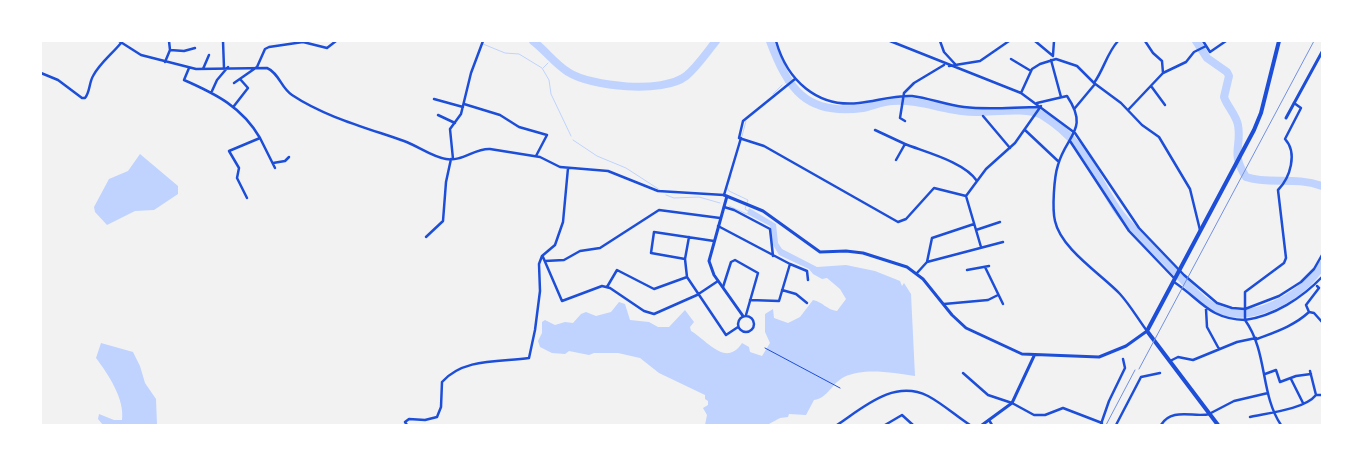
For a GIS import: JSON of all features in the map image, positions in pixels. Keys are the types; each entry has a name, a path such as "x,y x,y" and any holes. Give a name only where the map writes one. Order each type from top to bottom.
{"main road":[{"path":"1218,425 1147,331 1261,113 1279,41"}],"street":[{"path":"166,62 170,50 168,41"},
{"path":"223,41 225,54 224,68"},
{"path":"234,83 257,67 265,49 269,47 302,42 327,48 336,41"},
{"path":"426,237 443,221 446,182 452,159 450,129 455,124 464,106 471,73 483,41"},
{"path":"776,41 784,62 795,79 808,91 828,101 857,103 882,98 912,96 963,107 1040,107"},
{"path":"890,41 946,65 1021,93 1037,103 1074,134 1095,160 1132,218 1179,269 1217,303 1232,308 1245,309 1258,306 1291,289 1314,269 1322,255"},
{"path":"940,41 944,52 955,65"},
{"path":"905,120 900,118 902,97 914,83 946,65 980,61 1009,41"},
{"path":"1035,41 1053,58 1071,62 1128,110 1142,125 1155,133 1164,144 1190,189 1200,230"},
{"path":"1054,41 1053,58 1061,97"},
{"path":"1075,108 1083,101 1104,69 1110,50 1118,41"},
{"path":"1145,41 1153,53 1162,61 1163,72"},
{"path":"1203,41 1204,47 1210,52 1226,41"},
{"path":"41,73 58,80 82,98 86,98 94,74 120,42 141,55 188,68 257,67 272,70 292,95 350,124 452,159 469,155 482,148 536,156 560,167 608,171 658,191 726,195 778,220 820,252 846,251 875,256 900,264 917,273 958,321 974,333 1009,350 1034,356 1099,357 1126,346 1147,331 1120,294 1065,242 1057,228 1053,214 1059,162 1074,134 1077,114 1067,96 1037,103"},
{"path":"1128,110 1163,72 1186,62 1204,47"},
{"path":"170,50 184,51 195,48"},
{"path":"1286,118 1322,52"},
{"path":"203,69 209,55"},
{"path":"1021,93 1031,71 1053,58"},
{"path":"1011,59 1031,71"},
{"path":"188,68 184,80 212,91 234,106 260,138 275,168"},
{"path":"212,91 216,80 228,68"},
{"path":"234,106 248,88 240,79"},
{"path":"738,327 744,332 753,328 753,320 744,316 718,281 709,261 741,138 739,138 743,121 795,79"},
{"path":"1151,86 1165,105"},
{"path":"434,98 508,118 519,127 544,132 547,135 536,156"},
{"path":"1281,425 1274,413 1268,393 1256,339 1245,320 1245,292 1284,263 1286,258 1278,190 1287,179 1291,148 1285,139 1301,108 1294,103"},
{"path":"966,196 986,169 1010,148 1025,130 1040,107"},
{"path":"438,115 455,124"},
{"path":"983,116 1010,148"},
{"path":"875,130 904,144 960,166 970,172 977,180"},
{"path":"1025,130 1059,162"},
{"path":"247,198 237,178 239,168 229,151 260,138"},
{"path":"741,138 764,146 898,222 906,219 934,188 966,196"},
{"path":"1070,141 1129,231 1174,279 1206,309 1223,318 1245,320 1260,317 1292,302 1322,277"},
{"path":"896,160 904,144"},
{"path":"273,163 285,161 289,157"},
{"path":"407,425 405,422 409,419 425,420 437,417 441,408 442,382 460,370 477,362 529,358 538,311 540,291 538,270 542,256 556,245 563,222 568,168"},
{"path":"966,196 981,247"},
{"path":"724,207 734,210 770,229 773,256"},
{"path":"544,261 564,260 580,250 600,248 659,210 720,218"},
{"path":"976,230 1000,222"},
{"path":"917,273 927,262 932,238 974,224"},
{"path":"718,226 773,256 807,271 808,280"},
{"path":"685,259 651,253 654,232 714,241"},
{"path":"689,237 685,259 687,278 726,335 738,327"},
{"path":"927,262 1003,242"},
{"path":"542,256 562,301 596,287 607,287 649,313 660,313 697,295 718,281"},
{"path":"723,287 731,262 735,260 758,273 744,316 738,320 738,327"},
{"path":"750,300 779,301 790,264"},
{"path":"967,270 987,266 1002,304"},
{"path":"607,287 617,270 654,289 687,278"},
{"path":"1309,312 1306,305 1319,288 1317,286"},
{"path":"782,290 796,294 807,303"},
{"path":"944,304 988,300 998,295"},
{"path":"1206,309 1207,327 1219,349"},
{"path":"1309,312 1314,313 1322,322"},
{"path":"1169,361 1178,357 1193,360 1219,349 1256,339 1298,322 1309,312"},
{"path":"982,425 1012,403 1034,356"},
{"path":"963,373 983,392 1012,403 1034,415 1045,415 1063,408 1101,424 1109,400 1125,368 1123,359"},
{"path":"1265,374 1276,370 1280,382 1311,372 1316,395"},
{"path":"1116,425 1141,377 1160,373"},
{"path":"1290,379 1303,403"},
{"path":"837,425 890,392 906,390 928,396 970,425"},
{"path":"1160,425 1162,422 1180,414 1209,414 1234,401 1268,393"},
{"path":"1316,395 1322,395"},
{"path":"1250,417 1274,413 1311,401 1316,395"},
{"path":"885,425 902,415 913,425"},
{"path":"989,420 992,425"}],"path":[{"path":"765,348 840,388"}],"water":[{"path":"140,154 178,186 178,194 154,210 135,211 107,225 95,212 94,207 109,179 128,171"},
{"path":"749,208 776,224 778,243 782,249 817,267 846,265 875,271 900,281 902,286 904,283 911,294 915,376 870,371 852,374 844,377 823,396 814,400 806,415 789,414 788,417 780,418 767,425 705,425 707,415 703,408 708,405 708,401 705,399 705,395 659,373 640,358 618,353 594,353 589,355 569,351 565,354 552,353 540,347 538,341 542,333 542,322 545,320 555,325 565,322 573,323 581,314 586,312 596,316 611,312 619,302 625,304 630,320 649,322 658,327 669,327 685,310 694,322 690,327 691,331 716,350 730,353 736,350 742,343 749,347 750,352 762,356 770,343 765,332 765,314 773,309 774,318 788,323 800,317 813,300 837,311 846,299 840,289 827,278 822,279 813,274 809,269 779,255 772,243 770,226 747,214"},
{"path":"101,343 133,352 145,383 156,399 157,425 103,425 98,419 99,414 114,420 122,420 121,404 118,395 96,358"}],"waterway":[{"path":"533,41 563,69 579,77 609,85 645,87 675,82 686,76 716,41"},
{"path":"770,41 784,73 792,85 813,103 827,108 863,108 886,102 904,101 967,112 1028,111 1042,115 1068,135 1077,146 1093,168 1116,208 1143,239 1194,292 1216,308 1228,313 1241,314 1257,311 1288,298 1301,289 1322,265"},
{"path":"1196,41 1207,58 1227,72 1229,76 1224,97 1238,125 1237,156 1246,177 1312,183 1322,186"},
{"path":"483,44 505,53 519,54 542,68 549,80 551,94 571,136"},
{"path":"543,68 548,63"},
{"path":"785,83 788,80"},
{"path":"773,94 782,85"},
{"path":"742,136 746,121"},
{"path":"573,140 597,156 626,168 660,190"},
{"path":"731,176 727,187 729,191 748,200 745,209 748,211"},
{"path":"666,195 674,198 699,197 720,203"},
{"path":"729,206 747,214"}],"railway":[{"path":"1139,369 1314,41"},
{"path":"1106,425 1135,370"}]}
